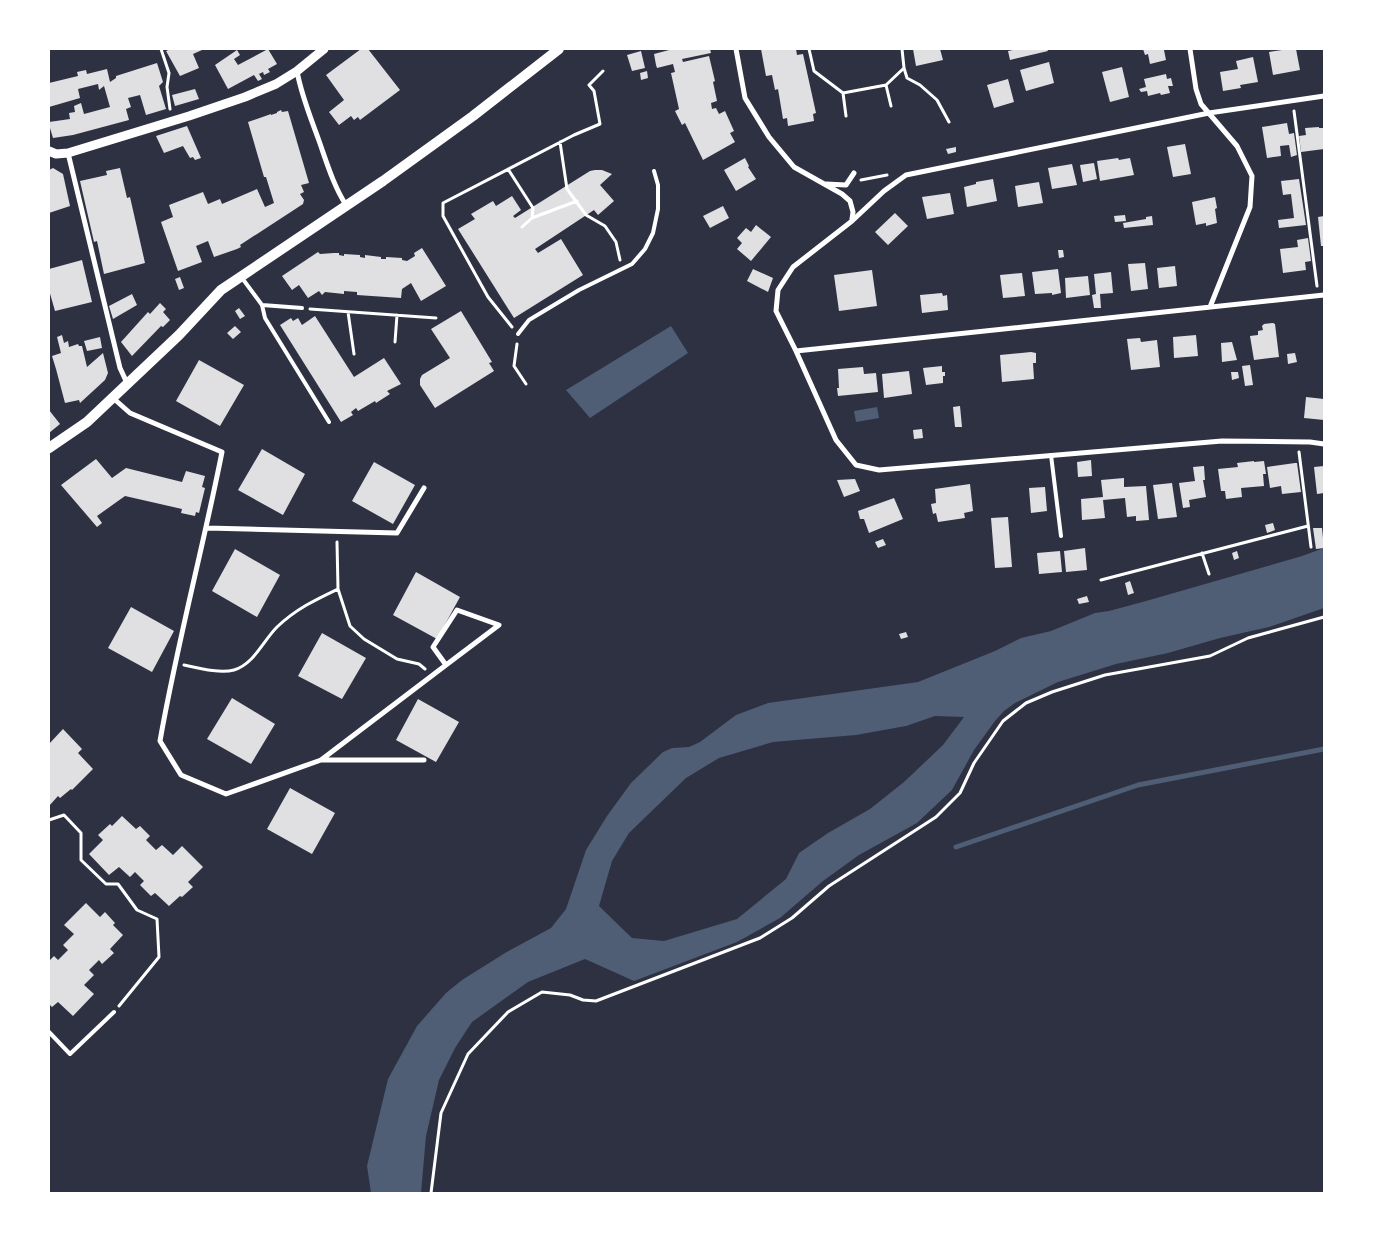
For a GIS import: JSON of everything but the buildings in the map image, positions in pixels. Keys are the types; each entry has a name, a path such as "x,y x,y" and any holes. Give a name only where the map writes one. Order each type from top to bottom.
{"main road":[{"path":"49,448 87,422 179,335 221,290 473,116 559,49"}],"street":[{"path":"49,151 56,154 68,153 246,97 276,84 297,71 324,49"},
{"path":"736,49 745,98 769,138 794,167 842,194 850,201 854,212 852,221"},
{"path":"1190,49 1196,90 1201,104 1237,146 1252,176 1250,207 1210,307"},
{"path":"297,71 300,86 329,169 339,194 346,205"},
{"path":"1324,96 1209,113 906,175 884,191 852,221 793,267 778,290 776,311 836,440 856,465 879,470 1222,441 1324,444"},
{"path":"68,153 120,368 128,383"},
{"path":"823,184 846,185 854,173"},
{"path":"796,351 1324,295"},
{"path":"113,397 130,413 222,452 160,741 181,775 226,794 321,760 499,625 457,610 433,647 446,665"},
{"path":"207,528 397,534 424,488"},
{"path":"321,760 424,760"}],"lane":[{"path":"518,334 528,320 579,290 632,264 645,249 653,233 658,209 658,185 654,171"},
{"path":"241,276 262,305 265,318 329,422"},
{"path":"262,305 302,308"},
{"path":"1051,455 1061,536"},
{"path":"49,1032 70,1054 114,1012"}],"path":[{"path":"161,49 169,73 166,87 170,111 169,122"},
{"path":"809,49 814,70 842,93 846,116"},
{"path":"902,49 907,78 920,85 937,100 949,122"},
{"path":"842,93 886,85 904,68"},
{"path":"485,291 443,216 443,202 560,142 600,124 594,91 589,85 603,71"},
{"path":"886,85 891,106"},
{"path":"1293,101 1316,275"},
{"path":"560,142 567,189 586,215 605,226 616,242 622,268"},
{"path":"508,169 533,208 532,218"},
{"path":"846,185 864,179 901,172 906,175"},
{"path":"522,227 532,218 577,201"},
{"path":"302,308 436,318"},
{"path":"348,312 354,354"},
{"path":"395,342 397,315"},
{"path":"1298,442 1311,547"},
{"path":"1101,580 1308,526"},
{"path":"336,532 338,589 350,626 364,638 397,659 419,664 433,675"},
{"path":"1202,554 1209,574"},
{"path":"176,663 211,671 233,670 247,663 276,628 302,606 338,589"},
{"path":"431,1193 442,1113 468,1054 508,1012 542,992 570,995 583,1000 596,1001 760,938 792,918 829,886 936,818 960,792 974,763 1003,721 1026,703 1052,692 1106,675 1210,656 1248,638 1324,617"},
{"path":"49,820 64,815 80,833 81,860 106,884 118,884 137,910 157,919 159,957 114,1012"}],"water":[{"path":"671,326 688,353 590,418 566,390"},
{"path":"877,407 879,418 856,422 854,411"},
{"path":"1324,548 1324,608 1269,627 1220,638 1168,653 1116,664 1058,682 1015,703 995,721 974,750 952,790 917,823 859,855 823,881 780,918 737,942 634,981 585,959 528,982 472,1022 455,1048 439,1080 426,1136 421,1193 371,1193 367,1166 388,1079 417,1026 446,993 462,980 505,953 551,928 566,909 586,850 607,816 631,783 663,752 672,748 689,747 700,742 736,715 768,703 918,682 995,651 1021,638 1051,631 1095,613 1146,601","holes":["935,716 964,717 943,745 904,782 870,809 828,833 799,853 786,879 737,919 664,941 632,938 599,906 612,861 629,833 686,778 719,758 773,742 856,735 906,726"]}],"waterway":[{"path":"956,847 1138,785 1324,749"}]}
